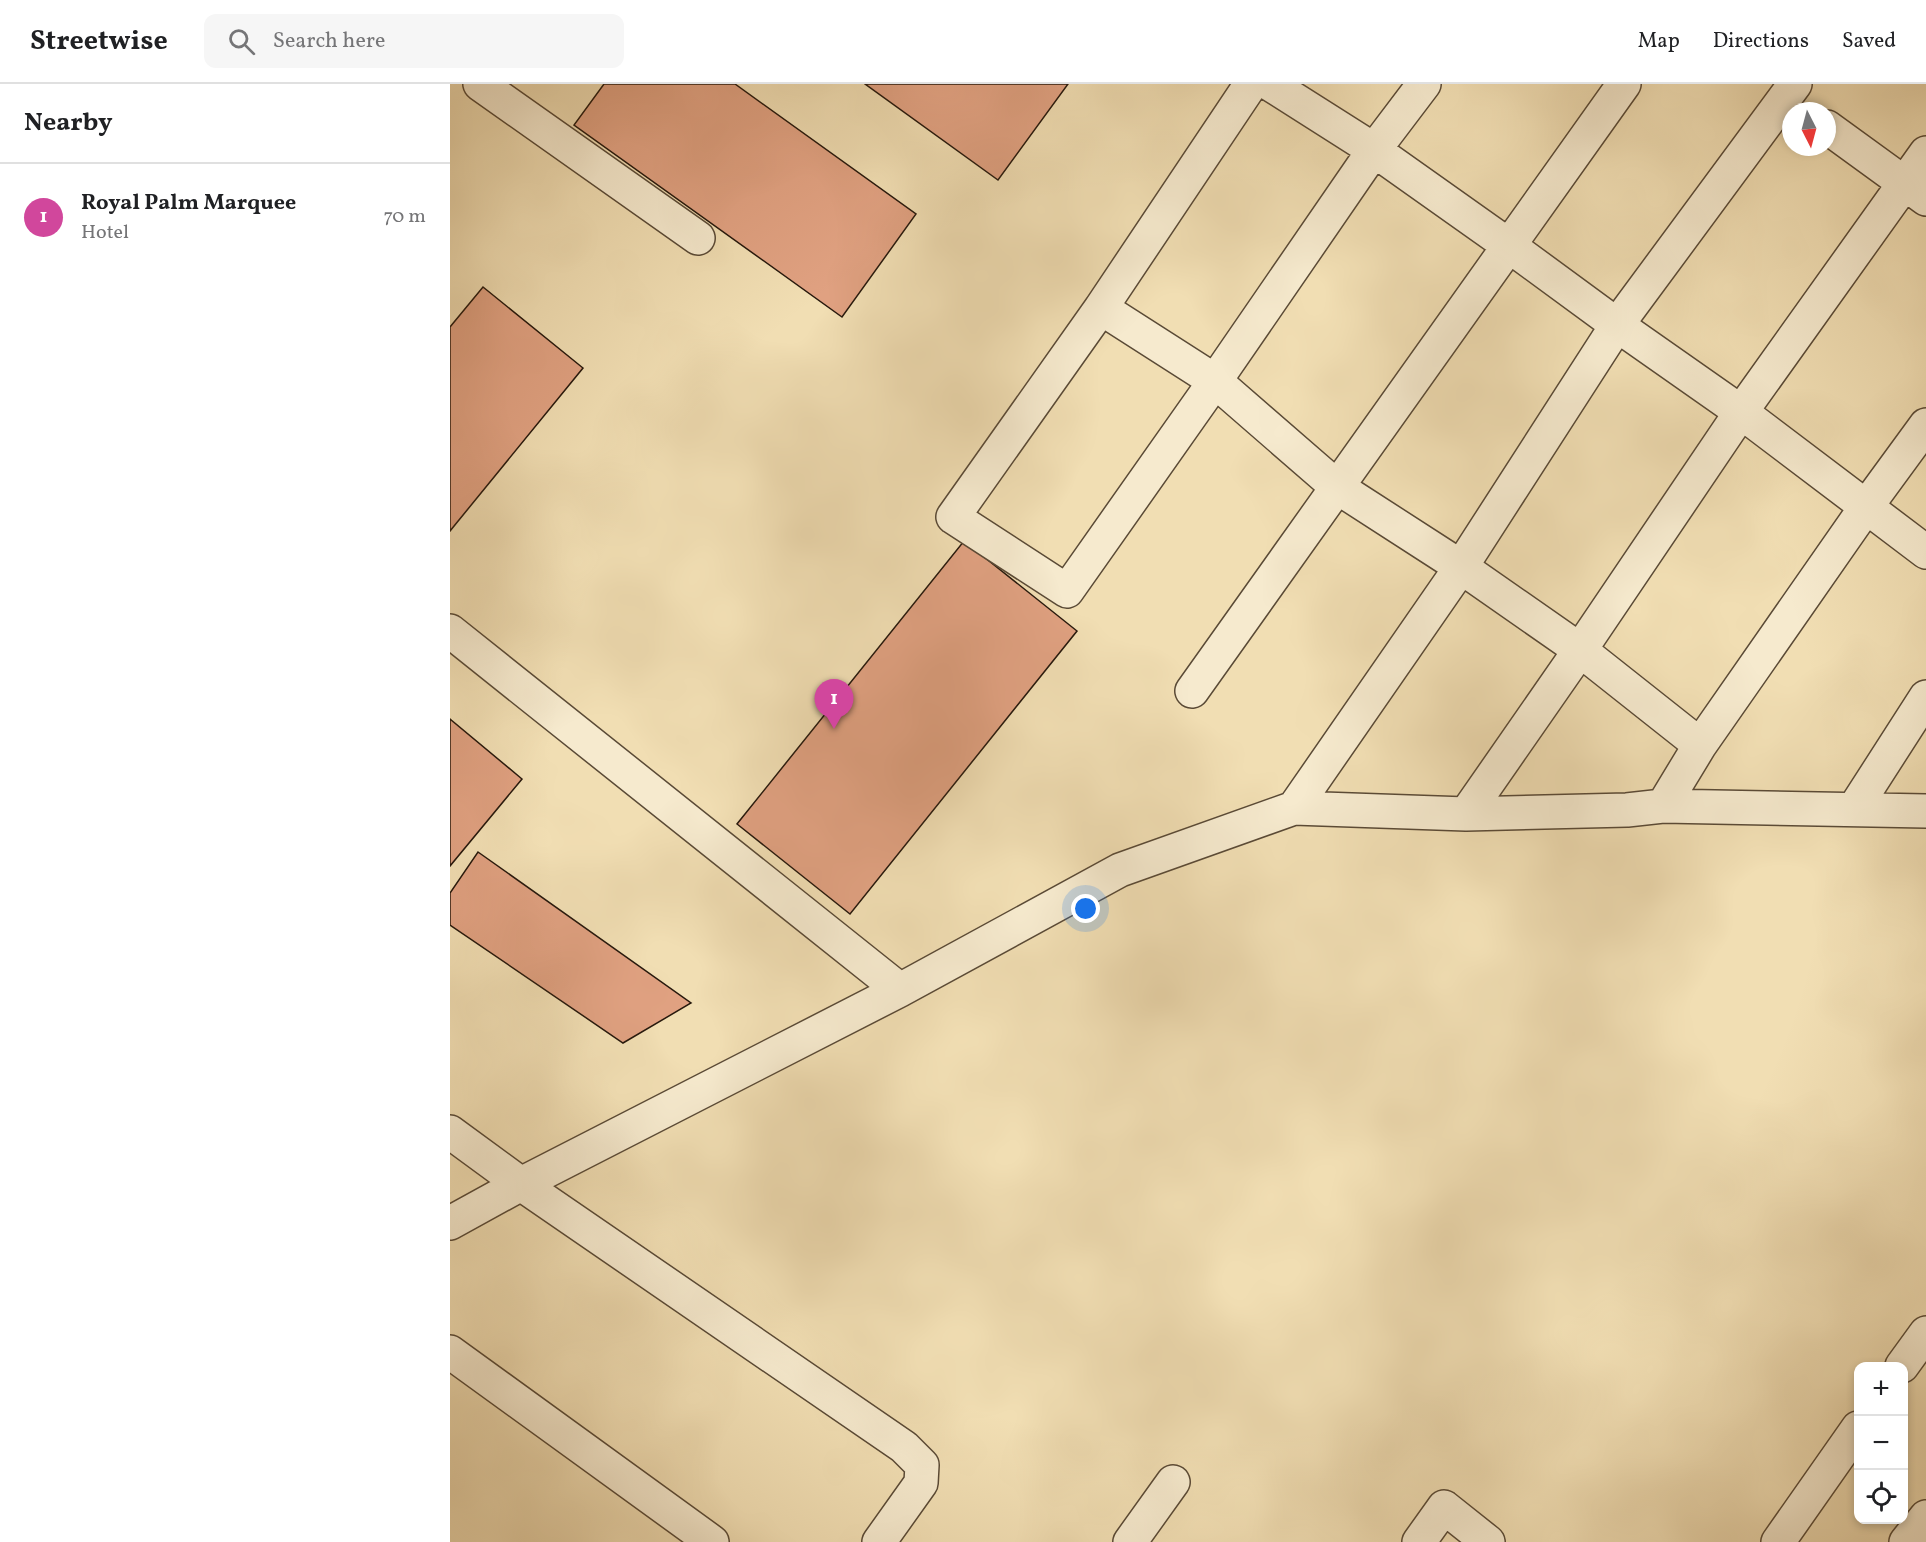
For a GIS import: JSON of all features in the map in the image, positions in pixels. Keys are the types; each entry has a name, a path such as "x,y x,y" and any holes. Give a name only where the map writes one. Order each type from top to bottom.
{"street":[{"path":"480,84 698,238"},
{"path":"1251,84 1101,308 953,517 1067,591 1374,150 1424,84"},
{"path":"1270,84 1374,150 1508,245 1741,412 1926,552"},
{"path":"1192,691 1624,84"},
{"path":"1294,808 1461,567 1617,325 1788,94"},
{"path":"1836,134 1915,191"},
{"path":"1466,814 1741,412 1915,191 1926,153"},
{"path":"1101,308 1215,381 1337,487 1461,567 1580,650 1700,745"},
{"path":"1663,806 1700,745 1926,425"},
{"path":"450,631 900,990"},
{"path":"1854,809 1926,697"},
{"path":"450,1223 521,1184 900,990 1120,870 1294,808 1466,814 1627,810 1663,806 1926,811"},
{"path":"450,1132 521,1184 904,1447 922,1465 921,1483 879,1542"},
{"path":"1905,1362 1926,1333"},
{"path":"450,1352 712,1542"},
{"path":"1781,1541 1854,1434"},
{"path":"1130,1542 1173,1482"},
{"path":"1419,1542 1444,1507 1488,1542"},
{"path":"1906,1542 1926,1517"}],"building":[{"path":"604,84 735,84 916,214 842,317 574,125"},
{"path":"865,84 1068,84 998,180"},
{"path":"483,287 583,368 450,531 450,327"},
{"path":"964,541 1077,631 850,914 737,824"},
{"path":"450,719 522,779 450,866"},
{"path":"478,852 691,1003 623,1043 450,925 450,893"}],"place":[{"name":"Royal Palm Marquee","path":"834,729"}]}
